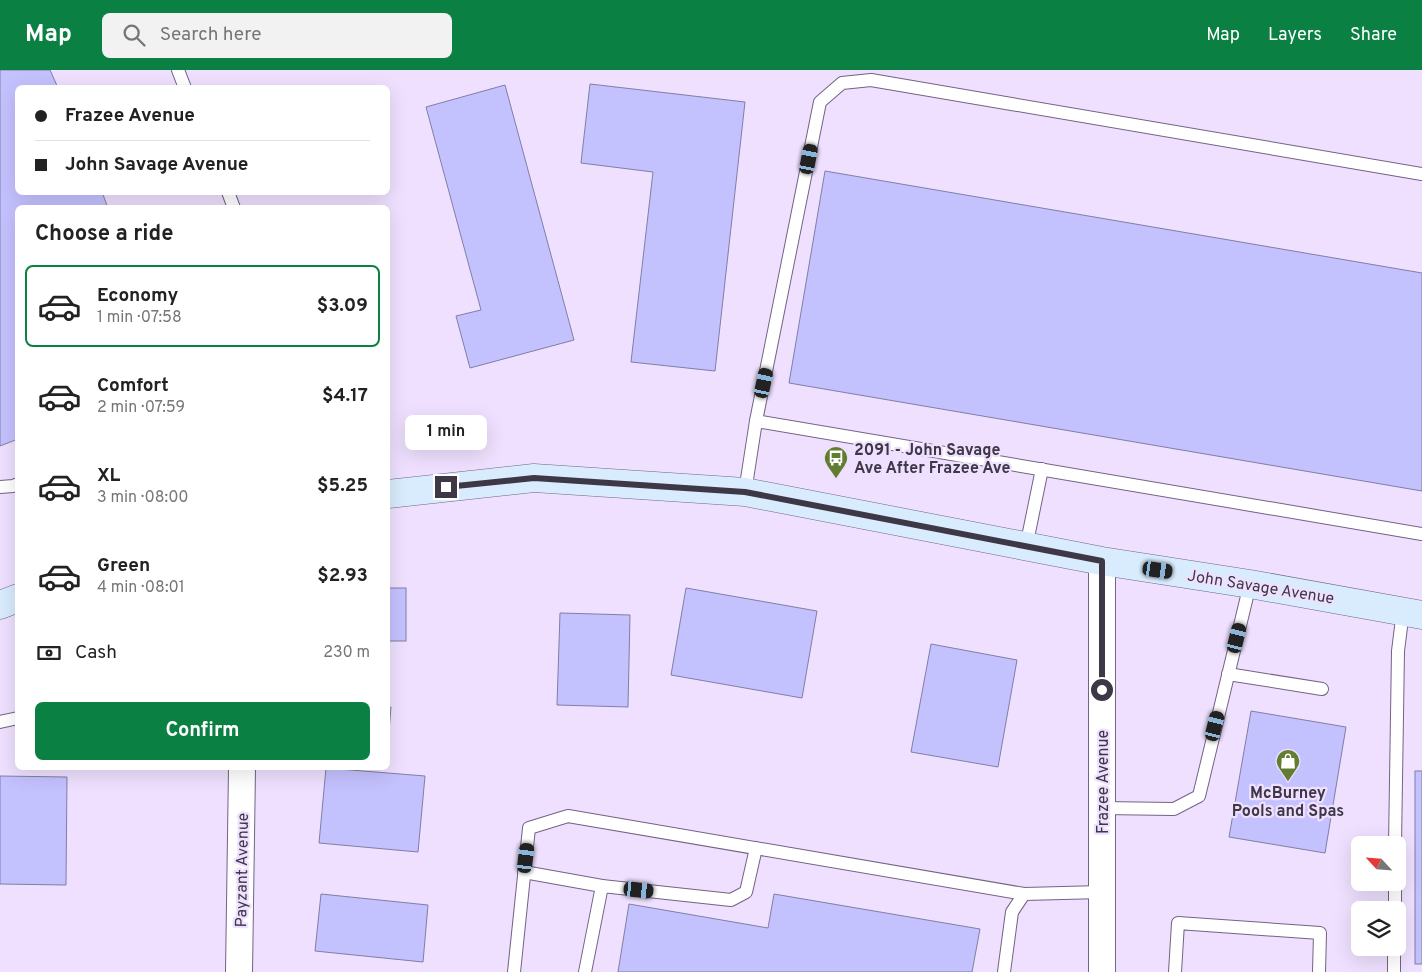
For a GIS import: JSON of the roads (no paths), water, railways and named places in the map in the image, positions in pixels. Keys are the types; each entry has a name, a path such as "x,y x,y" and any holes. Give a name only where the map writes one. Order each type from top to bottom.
{"main road":[{"name":"John Savage Avenue","path":"390,494 534,478 745,492 1102,561 1250,584 1412,613"},
{"path":"0,605 15,599"}],"street":[{"name":"Frazee Avenue","path":"1102,561 1102,972"},
{"name":"Payzant Avenue","path":"240,972 242,770"}],"lane":[{"path":"178,70 184,85"},
{"path":"745,492 756,421 820,102 842,83 871,80 1422,174"},
{"path":"756,421 1422,534"},
{"path":"1026,547 1042,469"},
{"path":"0,486 15,485"},
{"path":"1102,808 1174,809 1198,796 1250,584"},
{"path":"1395,836 1398,650 1412,613"},
{"path":"1228,674 1322,690"},
{"path":"0,722 15,719"},
{"path":"514,972 530,828 568,816 1024,894 1102,892"},
{"path":"524,872 602,886 731,900 746,892 756,848"},
{"path":"585,972 602,886"},
{"path":"1004,972 1012,912 1024,894"},
{"path":"1175,972 1178,923 1320,933 1319,972"},
{"path":"1394,956 1394,972"}],"place":[{"name":"2091 - John Savage Ave After Frazee Ave","path":"836,479"},
{"name":"McBurney Pools and Spas","path":"1288,782"}]}
